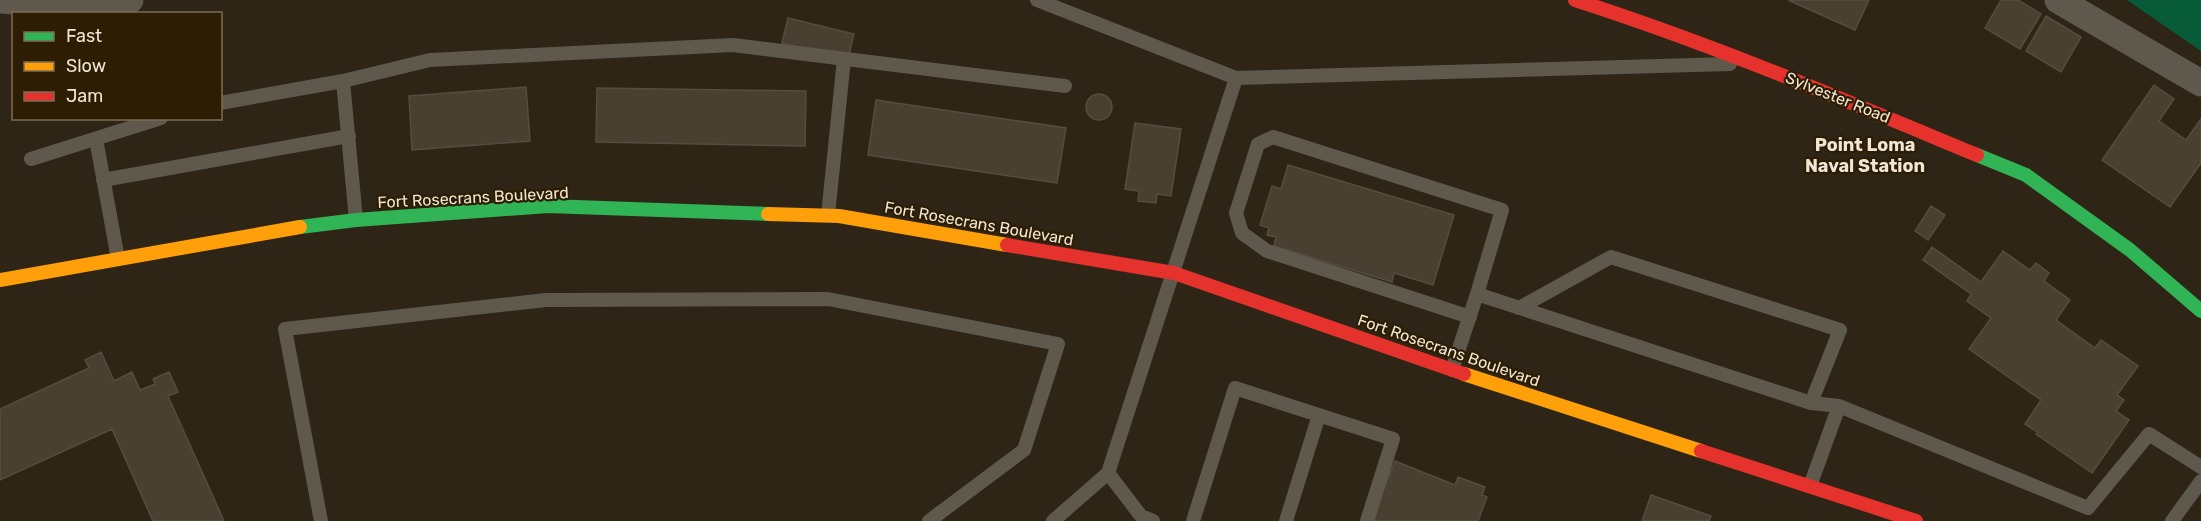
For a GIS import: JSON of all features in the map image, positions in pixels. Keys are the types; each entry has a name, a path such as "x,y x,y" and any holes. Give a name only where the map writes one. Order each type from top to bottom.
{"street":[{"path":"0,0 59,4 130,0"},
{"name":"Sylvester Road","path":"1575,0 1659,27 1756,64 2026,175 2130,250 2201,310"},
{"path":"2058,0 2201,83"},
{"name":"Fort Rosecrans Boulevard","path":"0,280 274,230 356,220 548,206 828,216 1174,273 1452,370 1916,521"}],"lane":[{"path":"1036,0 1236,78 1756,64"},
{"path":"222,103 343,81 430,60 721,45 1065,87"},
{"path":"828,216 844,59"},
{"path":"1053,521 1108,473 1236,78"},
{"path":"343,81 356,220"},
{"path":"31,159 155,120"},
{"path":"103,180 348,136"},
{"path":"1452,370 1470,316 1477,294 1502,210 1273,137 1258,144 1236,213 1242,232 1267,251 1470,316"},
{"path":"96,139 118,259"},
{"path":"1519,308 1611,257 1840,330 1811,403"},
{"path":"1477,294 1811,403 1839,406 2088,508 2149,434 2201,467"},
{"path":"321,521 285,329 546,300 817,299 1058,344 1024,450 929,521"},
{"path":"1193,521 1234,388 1393,439 1367,521"},
{"path":"1810,487 1839,406"},
{"path":"1286,521 1319,415"},
{"path":"1108,473 1141,516 1154,521"},
{"path":"2172,521 2201,481"}],"green space":[{"path":"2127,0 2201,0 2201,51"}],"building":[{"path":"1788,0 1869,0 1855,30"},
{"path":"2001,0 2018,0 2041,14 2020,49 1985,28"},
{"path":"2046,16 2081,37 2061,72 2026,51"},
{"path":"788,18 854,34 848,58 782,43"},
{"path":"2154,85 2174,99 2159,121 2186,140 2201,119 2201,163 2170,207 2102,160"},
{"path":"526,87 530,141 412,150 409,96"},
{"path":"597,88 806,91 805,146 596,142"},
{"path":"1099,94 1108,98 1112,107 1108,116 1099,120 1090,116 1086,107 1090,98"},
{"path":"876,100 1066,128 1057,183 868,155"},
{"path":"1135,123 1181,129 1171,196 1157,194 1156,203 1138,201 1139,191 1125,189"},
{"path":"1288,165 1454,215 1433,285 1394,273 1392,282 1274,246 1276,237 1267,235 1269,228 1260,225 1272,186 1281,189"},
{"path":"1931,206 1945,215 1928,240 1915,231"},
{"path":"1932,247 1981,282 2003,251 2030,270 2036,263 2049,273 2044,281 2070,300 2056,320 2095,348 2101,340 2138,366 2117,395 2124,400 2116,411 2129,420 2092,473 2025,424 2041,400 1969,349 1991,318 1967,301 1971,294 1923,260"},
{"path":"101,352 114,381 132,372 140,390 155,384 153,379 169,372 178,392 168,396 224,521 153,521 112,429 0,480 0,409 89,368 85,360"},
{"path":"1395,461 1455,485 1458,477 1485,487 1482,495 1487,497 1478,521 1371,521"},
{"path":"1651,495 1711,516 1709,521 1642,521"}],"traffic: fast":[{"path":"1977,155 2026,175 2130,250 2201,311"},
{"path":"300,227 356,220 548,206 768,214"}],"traffic: slow":[{"path":"768,214 839,216 1007,245"},
{"path":"0,280 300,227"},
{"path":"1464,374 1701,451"}],"traffic: jam":[{"path":"1575,0 1727,54 1977,155"},
{"path":"1007,245 1174,273 1464,374"},
{"path":"1701,451 1916,521"}],"district":[{"name":"Point Loma Naval Station","path":"1865,155"}]}
